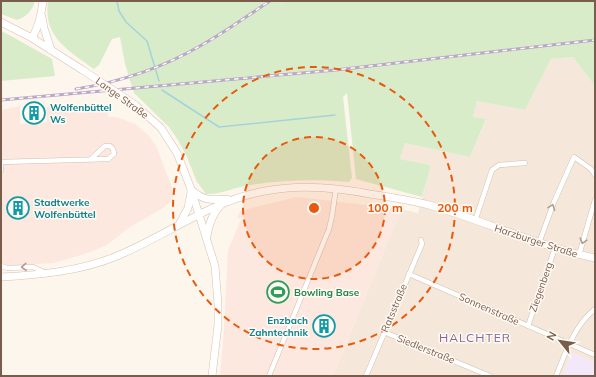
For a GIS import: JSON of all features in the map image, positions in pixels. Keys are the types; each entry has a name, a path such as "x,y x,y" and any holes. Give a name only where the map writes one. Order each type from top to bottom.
{"main road":[{"path":"32,38 38,26 43,1"},
{"path":"41,15 51,50"},
{"name":"Lange Straße","path":"1,22 32,38 134,104 161,128 169,139 177,154 191,189 214,266 218,304 218,325 212,376"},
{"name":"Harzburger Straße","path":"1,277 46,273 84,266 117,256 180,223 233,199 286,187 316,186 336,188 420,203 539,244 595,258"},
{"path":"180,223 188,208 191,189 204,199 233,199"},
{"path":"207,239 210,219 223,203"}],"street":[{"path":"1,170 1,163 108,159 114,154 113,149 110,146 105,146 91,159"},
{"path":"539,244 554,202 574,157 591,168 595,175"},
{"path":"475,221 490,173 494,167 499,165 525,163"},
{"path":"269,376 328,229 332,216 336,188"},
{"path":"579,255 595,200"},
{"name":"Ratsstraße","path":"366,376 422,244 421,240"},
{"name":"Ziegenberg","path":"528,326 555,248"},
{"path":"1,266 7,268 33,267 46,273"},
{"name":"Sonnenstraße","path":"409,274 595,355"},
{"path":"556,376 569,344 580,326 595,309"},
{"name":"Siedlerstraße","path":"384,332 490,376"}],"shaded area":[{"path":"573,57 595,86 595,362 571,353 562,376 333,376 401,209 418,213 431,165 400,159 405,143 470,157 486,120 473,117 477,101 525,110 551,59"},
{"path":"99,103 108,111 108,117 117,117 135,124 149,136 156,146 174,196 169,203 160,210 130,227 107,245 88,253 54,263 1,266 1,110 20,106 20,124 47,122 46,107"},
{"path":"297,197 401,209 333,376 220,376 228,250 241,219 237,217 240,211"},
{"path":"571,353 595,362 595,376 562,376"}],"green space":[{"path":"1,1 35,1 28,13 17,20 1,14"},
{"path":"48,1 284,1 279,5 285,1 595,1 595,86 573,57 551,59 525,110 477,101 473,117 486,119 470,157 405,143 400,159 431,165 422,197 356,179 347,93 343,97 352,178 349,182 310,180 284,181 245,186 206,194 197,182 187,157 169,127 134,93 125,64 120,37 112,39 99,65 94,69 67,49 59,41 49,24 47,13"},
{"path":"1,31 52,59 55,76 1,81"}],"waterway":[{"path":"117,1 119,11 126,22 147,41 159,81"},
{"path":"162,90 219,127 335,115"}],"railway":[{"path":"76,89 125,78 171,61 218,36 270,1"},
{"path":"1,100 336,70 595,40"}],"place":[{"name":"Wolfenbüttel Ws","path":"34,113"},
{"name":"Stadtwerke Wolfenbüttel","path":"18,208"},
{"name":"Bowling Base","path":"278,292"},
{"name":"Enzbach Zahntechnik","path":"324,326"}],"district":[{"name":"HALCHTER","path":"475,337"}]}
